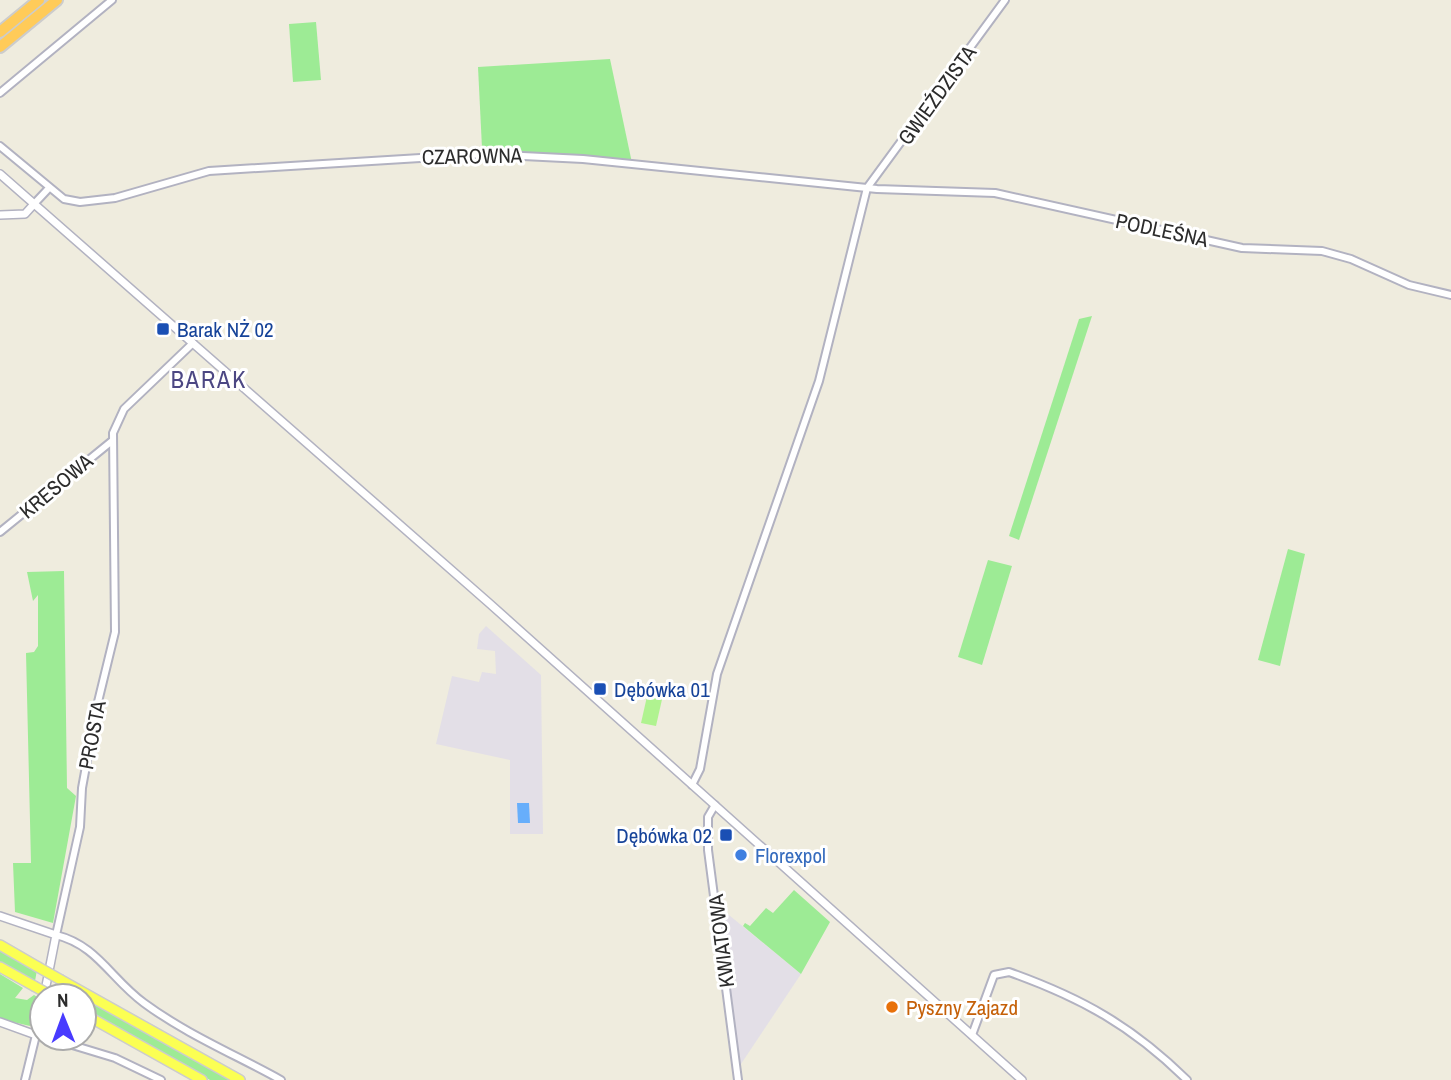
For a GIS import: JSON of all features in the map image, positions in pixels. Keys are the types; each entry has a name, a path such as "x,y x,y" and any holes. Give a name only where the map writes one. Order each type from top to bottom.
{"highway":[{"path":"0,33 39,0"},
{"path":"0,47 57,0"}],"main road":[{"path":"0,945 240,1080"},
{"path":"0,967 28,983"},
{"path":"98,1022 202,1080"}],"street":[{"path":"0,93 112,0"},
{"name":"GWIEŹDZISTA","path":"867,188 1005,0"},
{"path":"0,146 49,188 25,214 0,215"},
{"name":"CZAROWNA","path":"49,188 64,199 80,202 115,198 209,171 485,154 583,159 867,188"},
{"path":"0,174 715,805 1022,1080"},
{"path":"692,785 699,769 717,674 815,392 867,188"},
{"name":"PODLEŚNA","path":"867,188 995,193 1242,248 1322,251 1351,259 1409,285 1451,295"},
{"path":"112,441 114,426 124,409 192,343"},
{"name":"KRESOWA","path":"0,532 112,441"},
{"name":"PROSTA","path":"56,935 79,831 88,753 113,639 116,594 112,441"},
{"name":"KWIATOWA","path":"715,805 708,817 708,850 738,1080"},
{"path":"0,916 84,945 119,982 153,1009 281,1080"},
{"path":"47,982 56,935"},
{"path":"972,1035 994,975 1009,972 1110,1016 1163,1054 1188,1080"},
{"path":"0,1023 28,1032"},
{"path":"25,1080 34,1052"},
{"path":"95,1052 115,1058 161,1080"}],"shaded area":[{"path":"486,626 541,675 543,834 510,834 510,760 436,744 452,676 479,682 482,672 496,674 495,651 477,649 479,634"},
{"path":"718,906 801,974 739,1067"}],"green space":[{"path":"316,22 321,80 293,82 289,24"},
{"path":"610,59 632,163 482,148 478,67"},
{"path":"1092,316 1019,540 1009,536 1079,319"},
{"path":"1288,549 1305,554 1280,666 1258,660"},
{"path":"988,560 1012,566 982,665 958,657"},
{"path":"64,571 67,788 76,796 53,923 15,912 13,863 31,863 26,653 34,652 38,646 38,595 33,601 27,572"},
{"path":"648,692 663,695 656,726 641,723"},
{"path":"794,890 830,922 801,974 743,926 745,923 750,926 766,908 773,913"},
{"path":"0,950 37,970 35,981 0,962"},
{"path":"0,974 23,988 15,998 28,999 28,1026 0,1019"},
{"path":"98,1005 232,1080 210,1080 98,1017"}],"water":[{"path":"517,803 529,803 530,823 518,823"}],"place":[{"name":"Barak NŻ 02","path":"163,329"},
{"name":"Dębówka 01","path":"600,689"},
{"name":"Dębówka 02","path":"726,835"},
{"name":"Florexpol","path":"741,855"},
{"name":"Pyszny Zajazd","path":"892,1007"}],"district":[{"name":"BARAK","path":"209,379"}]}
